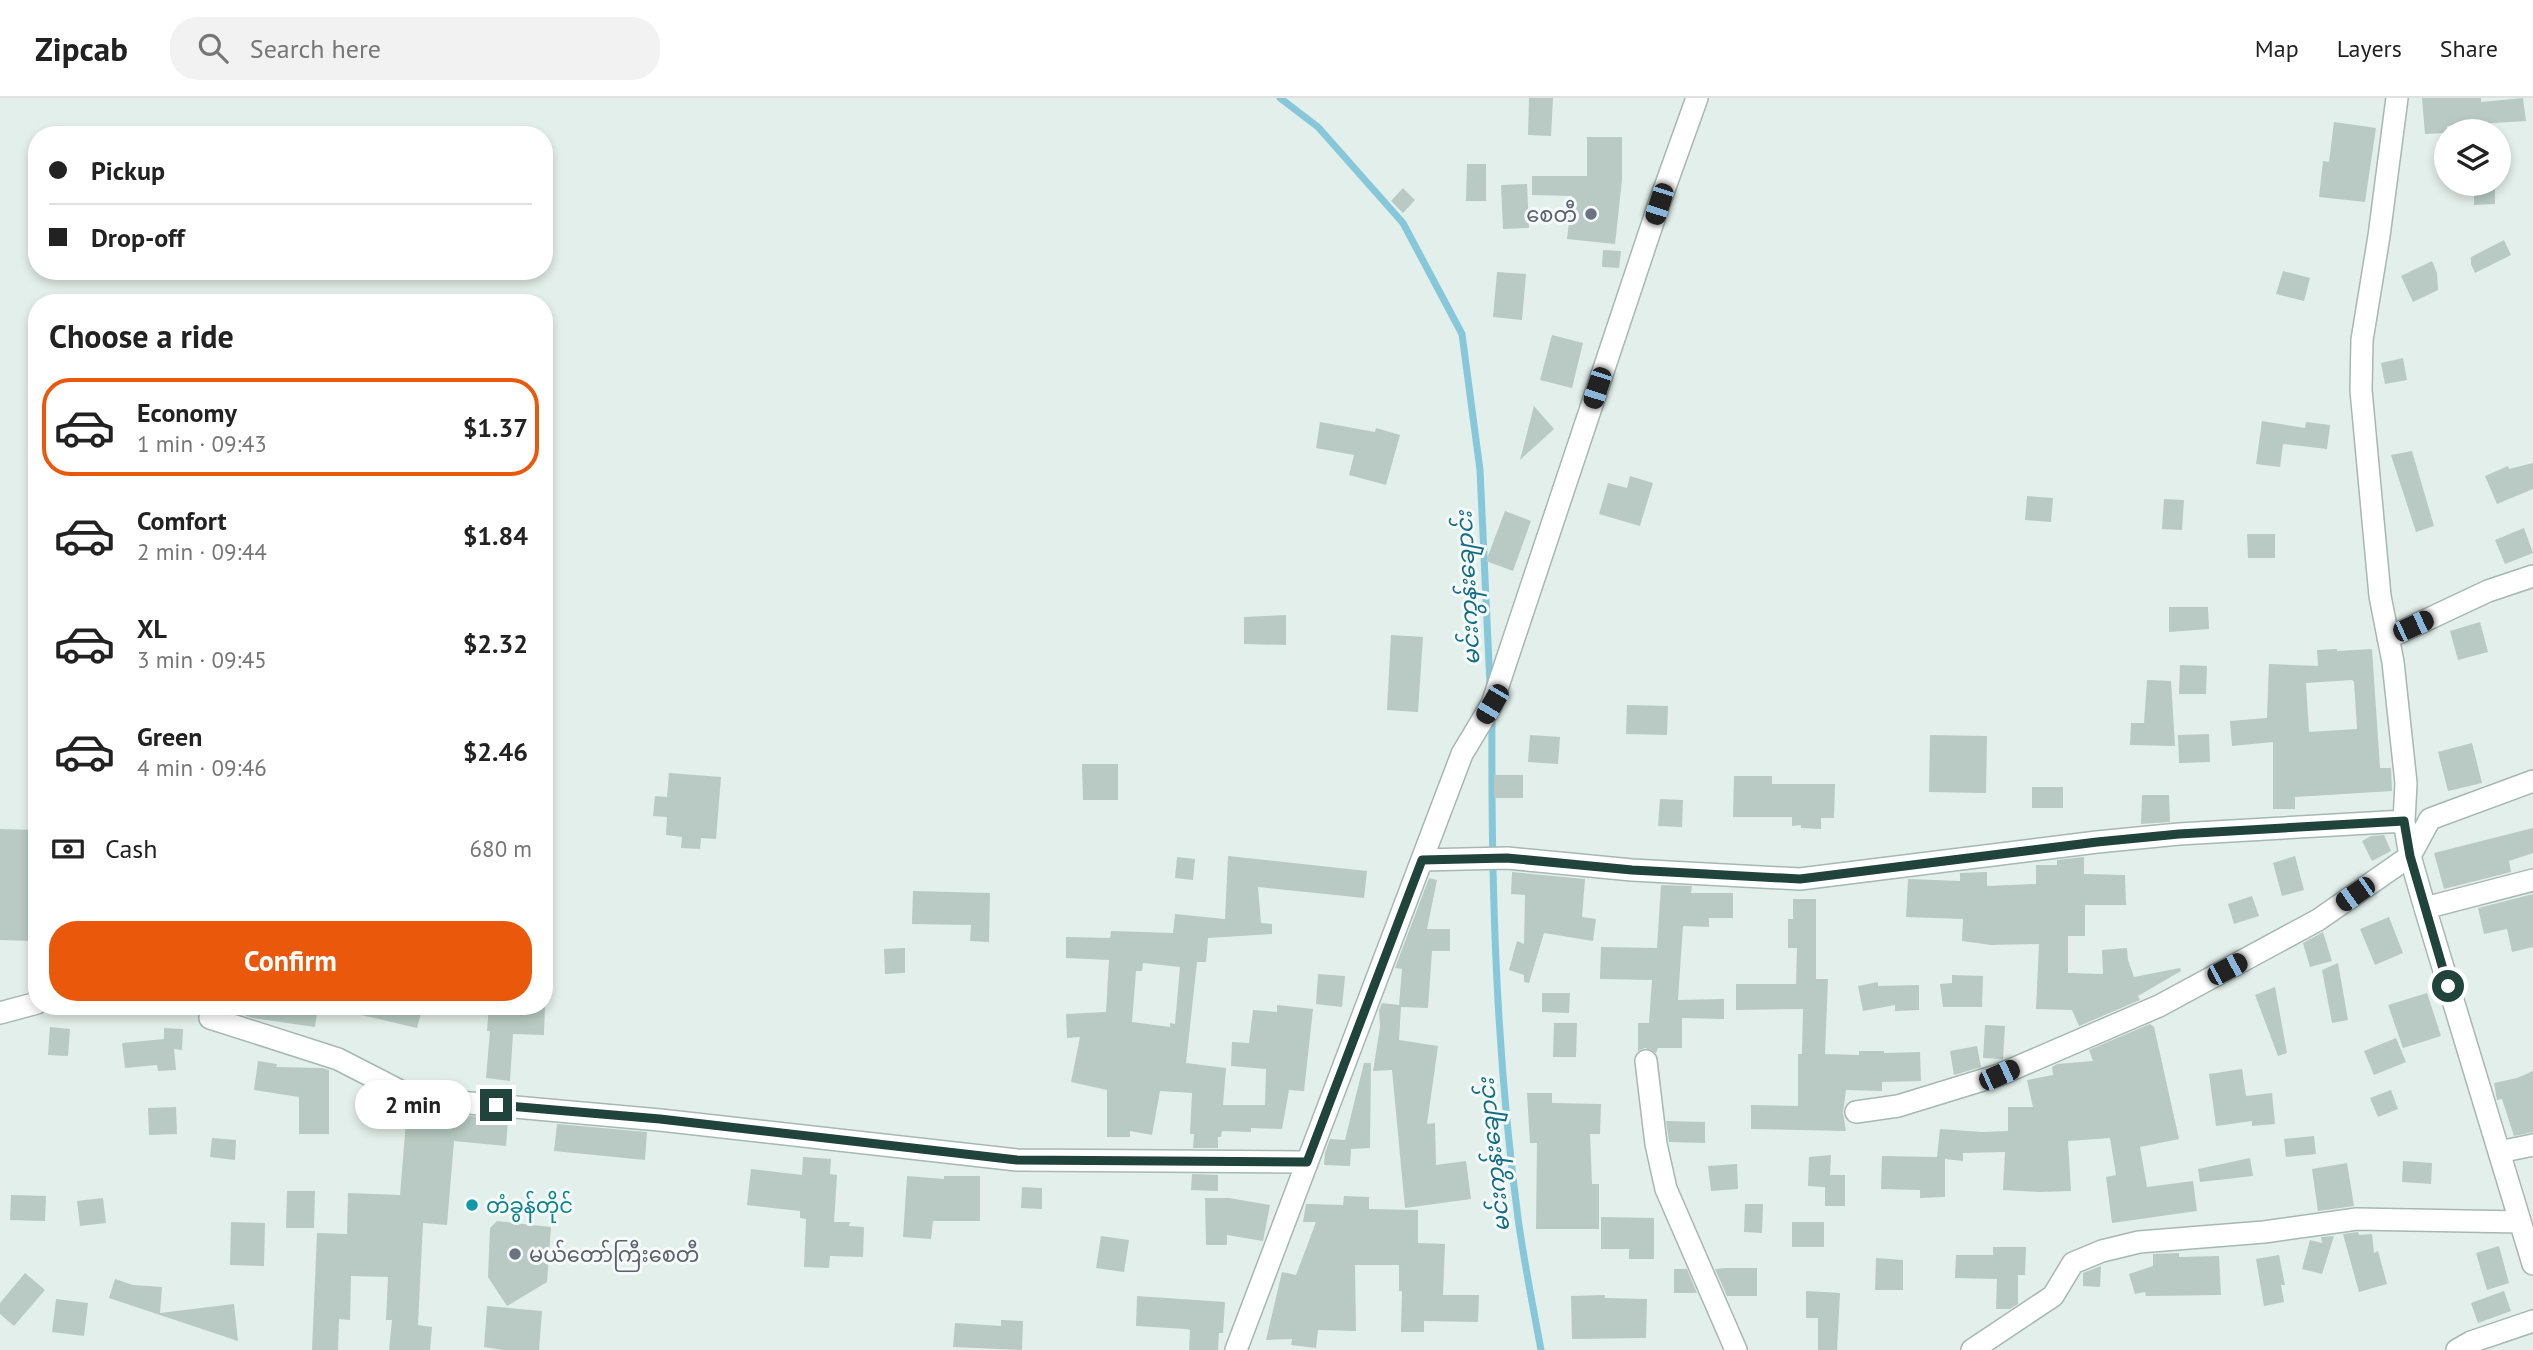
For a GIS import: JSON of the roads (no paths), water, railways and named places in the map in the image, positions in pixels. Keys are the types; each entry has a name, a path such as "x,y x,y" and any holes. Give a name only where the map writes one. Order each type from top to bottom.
{"street":[{"path":"1236,1350 1462,754 1492,704 1697,98"},
{"path":"2397,98 2362,341 2361,378 2380,596 2388,638 2406,783 2404,821 2410,856 2425,908 2533,1264"},
{"path":"2388,638 2488,591 2533,576"},
{"path":"1856,1112 1898,1106 1999,1075 2159,1006 2318,920 2410,856 2430,819 2533,781"},
{"path":"1422,860 1507,858 1646,871 1800,879 2179,834 2404,821"},
{"path":"2425,908 2533,880"},
{"path":"0,1013 28,1005"},
{"path":"210,1018 338,1059 414,1098 660,1119 1017,1160 1307,1162"},
{"path":"1646,1061 1656,1144 1666,1189 1737,1350"},
{"path":"2499,1152 2533,1145"},
{"path":"1972,1350 2053,1296 2073,1263 2102,1251 2139,1242 2264,1232 2357,1219 2520,1222"},
{"path":"2457,1350 2471,1342 2533,1321"}],"waterway":[{"name":"မင်းကွန်းချောင်း","path":"1280,98 1318,127 1403,223 1462,334 1480,470 1490,685"},
{"name":"မင်းကွန်းချောင်း","path":"1492,718 1494,906 1500,1031 1518,1218 1541,1350"}],"place":[{"name":"စေတီ","path":"1591,214"},
{"name":"တံခွန်တိုင်","path":"472,1205"},
{"name":"မယ်တော်ကြီးစေတီ","path":"515,1254"}]}
